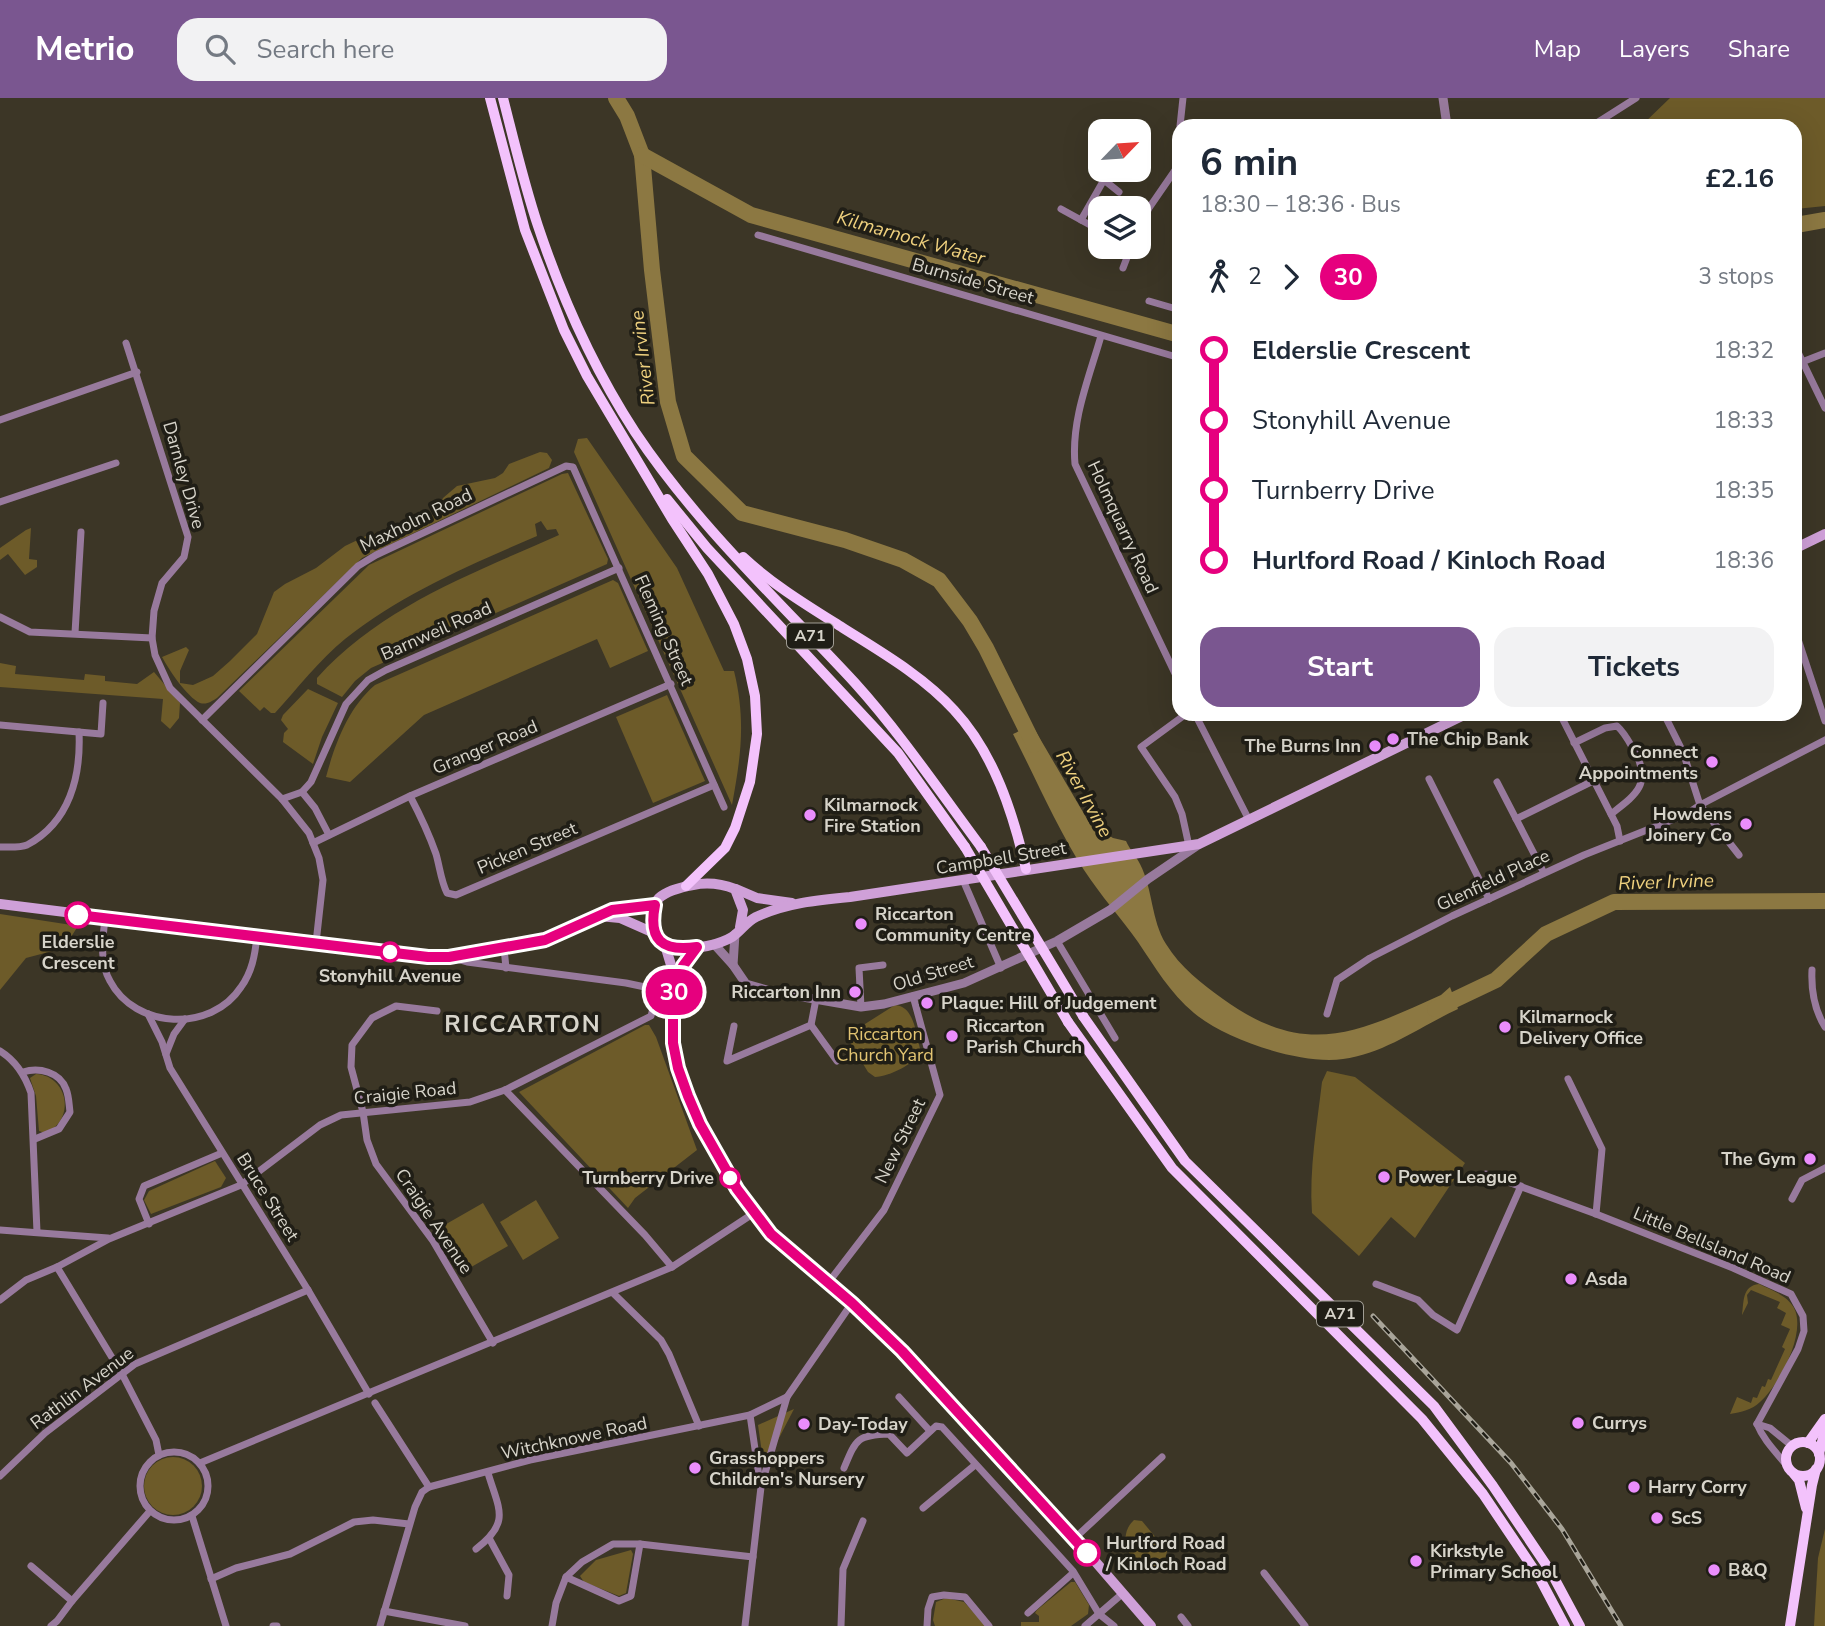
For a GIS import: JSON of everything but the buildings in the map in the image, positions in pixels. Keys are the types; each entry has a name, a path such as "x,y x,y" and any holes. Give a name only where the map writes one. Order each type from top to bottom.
{"main road":[{"name":"A71","path":"489,98 511,184 541,275 564,330 626,441 669,502 707,548 898,752 965,848 1068,1022 1172,1168 1422,1419 1475,1483 1539,1577 1565,1626"},
{"name":"A71","path":"503,98 537,224 573,316 592,356 634,430 692,509 734,558 857,685 901,740 981,847 1083,1016 1185,1161 1434,1406 1551,1572 1580,1626"},
{"path":"626,441 720,595 747,659 755,696 757,734 750,782 735,828 724,849 686,886"},
{"path":"692,509 756,569 888,657 954,710 978,742 1002,787 1026,869"},
{"path":"1802,545 1825,534"},
{"name":"Campbell Street","path":"738,931 760,915 795,904 1194,845 1452,721"},
{"path":"654,933 652,920 655,905 660,897 670,891 686,886 713,884 735,889 743,910 738,931 714,944 680,949 665,945"},
{"name":"Campbell Street","path":"735,889 757,898 795,904"},
{"path":"0,904 428,957 449,957 545,940 612,910 655,905"},
{"path":"598,916 620,918 654,933 665,945 671,965 673,1043 678,1068 688,1096 717,1156 754,1213 771,1234 852,1303 902,1351 1075,1538 1151,1626"},
{"path":"673,995 683,966 697,947"},
{"path":"1807,1514 1799,1480 1791,1471 1787,1453 1792,1446 1808,1443 1825,1419"},
{"path":"1790,1626 1807,1514 1825,1430"},
{"path":"1808,1443 1819,1454"},
{"path":"1791,1471 1803,1476 1816,1469"}],"street":[{"path":"1181,119 1183,98"},
{"path":"1443,98 1446,119"},
{"path":"1603,119 1636,98"},
{"path":"1151,206 1172,175"},
{"path":"1081,220 1103,182"},
{"path":"1106,182 1119,192"},
{"path":"1061,209 1088,224"},
{"name":"Burnside Street","path":"758,235 1172,356"},
{"path":"1123,268 1126,259"},
{"path":"1149,301 1172,308"},
{"name":"Holmquarry Road","path":"1101,337 1080,405 1073,441 1076,464 1172,667"},
{"name":"Darnley Drive","path":"126,343 188,537 184,557 162,583 154,611 152,638 155,655 170,688 202,720"},
{"path":"1825,353 1802,362 1825,408"},
{"path":"0,420 137,372"},
{"path":"0,502 116,463"},
{"name":"Maxholm Road","path":"202,720 359,566 376,555 531,482 566,466 573,467"},
{"name":"Fleming Street","path":"573,467 724,807"},
{"path":"75,634 80,532"},
{"name":"Barnweil Road","path":"302,792 312,782 346,704 368,680 619,568"},
{"path":"0,617 30,632 152,638"},
{"path":"1802,651 1825,722"},
{"name":"Granger Road","path":"313,843 410,796 671,684"},
{"path":"0,726 101,734 103,703"},
{"path":"202,720 282,799 301,822 313,843 323,880 316,943"},
{"path":"1177,721 1142,747 1175,797 1194,845"},
{"path":"1199,721 1249,820"},
{"path":"1563,721 1611,814 1620,841"},
{"path":"1668,721 1683,752 1700,804 1739,855"},
{"path":"1574,743 1605,728 1617,726 1625,733 1637,756 1643,768 1643,781 1633,797 1611,814"},
{"path":"0,847 25,846 51,827 75,786 80,759 79,732"},
{"name":"Glenfield Place","path":"1327,1014 1337,980 1370,958 1544,873 1687,814 1700,804 1825,740"},
{"path":"1429,779 1489,899"},
{"path":"1516,819 1593,781"},
{"path":"1497,782 1544,873"},
{"name":"Picken Street","path":"410,796 424,821 442,883 447,893 456,895 714,785"},
{"path":"282,799 302,792 315,808 329,835"},
{"name":"Old Street","path":"714,944 746,984 862,1006 884,1004 964,983 1057,942 1110,910 1194,845"},
{"path":"1166,850 1166,866"},
{"path":"963,880 1001,968"},
{"path":"105,918 102,951 109,980 121,997 159,1019 185,1019 207,1015 223,1006 240,989 250,971 257,936"},
{"path":"733,965 738,931"},
{"path":"1057,942 1115,1038"},
{"path":"449,957 506,968 504,948"},
{"path":"862,1006 859,968 883,965"},
{"name":"Craigie Road","path":"57,1267 109,1238 241,1185 320,1125 341,1115 470,1102 505,1090 651,1016 652,999 645,987 506,968"},
{"path":"1812,970 1811,986 1816,1012 1825,1027"},
{"name":"New Street","path":"828,1283 884,1210 940,1095 913,996"},
{"path":"816,999 811,1025 837,1061"},
{"name":"Craigie Avenue","path":"437,1011 396,1006 372,1018 354,1042 351,1067 367,1140 376,1164 433,1241 493,1343"},
{"name":"Bruce Street","path":"148,1014 170,1068 308,1290 369,1394"},
{"path":"166,1054 174,1034 185,1019"},
{"path":"734,1026 727,1061 811,1025"},
{"path":"0,1051 9,1056 23,1072 31,1093 37,1232"},
{"path":"23,1072 52,1072 66,1087 70,1112 59,1129 35,1139"},
{"path":"1568,1079 1602,1149 1596,1214"},
{"path":"505,1090 645,1235 672,1267"},
{"path":"149,1224 139,1199 144,1186 222,1153"},
{"path":"1793,1199 1802,1180 1825,1167"},
{"name":"Little Bellsland Road","path":"1486,1174 1596,1214 1791,1294 1803,1317 1804,1331 1798,1349 1756,1424"},
{"path":"1376,1284 1418,1300 1433,1315 1458,1329 1521,1186"},
{"path":"200,1463 672,1267 754,1213"},
{"path":"0,1230 109,1238"},
{"path":"0,1300 26,1280 57,1267 122,1374 156,1440 159,1455"},
{"name":"Rathlin Avenue","path":"0,1476 46,1433 135,1364 308,1290"},
{"path":"613,1293 661,1340 699,1426"},
{"path":"745,1626 761,1488 788,1397 852,1303"},
{"name":"Witchknowe Road","path":"429,1487 530,1460 750,1415 788,1397"},
{"path":"899,1397 930,1431"},
{"path":"375,1403 429,1487 422,1492 410,1524 380,1626"},
{"path":"750,1415 761,1488"},
{"path":"1756,1424 1770,1428 1792,1446"},
{"path":"1756,1424 1763,1440 1772,1446 1791,1471"},
{"path":"844,1468 854,1445 866,1435 889,1434 907,1453 936,1426 942,1426 1073,1573 1099,1614 1114,1626"},
{"path":"181,1452 200,1463 206,1472 209,1492 200,1510 192,1516 170,1521 159,1518 144,1503 140,1485 145,1467 159,1455 181,1452"},
{"path":"1075,1538 1161,1457"},
{"path":"923,1508 975,1465"},
{"path":"476,1549 496,1531 499,1524 499,1511 488,1473"},
{"path":"51,1626 150,1511"},
{"path":"192,1516 226,1626"},
{"path":"211,1579 236,1568 290,1554 354,1522 373,1520 410,1524"},
{"path":"841,1626 842,1569 863,1521"},
{"path":"489,1538 509,1575 507,1596"},
{"path":"552,1626 556,1603 566,1577 582,1562 613,1544 640,1544 753,1557"},
{"path":"566,1577 619,1601 631,1595 640,1544"},
{"path":"31,1566 72,1601"},
{"path":"1028,1613 1073,1573"},
{"path":"1264,1573 1305,1626"},
{"path":"1085,1626 1122,1594"},
{"path":"927,1626 932,1597 944,1595 965,1597 989,1626"},
{"path":"384,1611 463,1626"},
{"path":"1181,1617 1188,1626"}],"green space":[{"path":"1670,98 1825,98 1825,206 1802,208 1802,119 1648,119"},
{"path":"587,438 677,568 724,671 734,671 740,706 741,738 732,805 574,452 578,439"},
{"path":"540,452 547,453 552,460 549,468 362,558 217,698 205,703 195,700 190,695 174,676 162,657 186,647 189,650 180,671 180,683 193,685 213,676 257,634 274,592 285,584 316,568 345,546 368,535 434,515 443,498 457,486 495,478 503,473 509,464"},
{"path":"568,473 608,559 607,564 371,668 355,681 342,697 317,684 317,678 342,653 399,611 461,578 559,535 556,529 547,530 541,521 535,524 537,536 438,581 367,623 327,656 275,713 264,707 260,711 239,691 369,565"},
{"path":"31,528 29,559 37,560 37,567 25,575 8,554 0,560 0,548"},
{"path":"613,580 618,583 648,651 610,668 597,639 424,715 350,782 326,777 344,727 357,704 375,685"},
{"path":"0,663 16,666 15,674 84,680 85,674 105,676 105,681 137,684 154,672 180,703 179,718 170,729 161,721 163,699 0,687"},
{"path":"308,689 338,703 313,764 283,742 284,733 288,729 281,720"},
{"path":"667,695 705,781 653,803 616,717"},
{"path":"0,914 78,926 64,948 26,958 0,990"},
{"name":"Riccarton Church Yard","path":"895,1005 902,1007 911,1016 921,1052 901,1069 875,1077 868,1072 846,1036"},
{"path":"649,1025 656,1037 697,1150 635,1198 628,1208 519,1092"},
{"name":"Power League","path":"1327,1071 1355,1077 1465,1163 1415,1238 1391,1217 1359,1256 1312,1213 1314,1147 1322,1082"},
{"path":"36,1074 56,1082 62,1090 64,1100 61,1119 45,1133 39,1131 36,1096 30,1078"},
{"path":"215,1161 226,1178 221,1187 151,1214 144,1200 149,1191"},
{"path":"536,1200 559,1238 523,1260 500,1222"},
{"path":"483,1203 508,1246 466,1270 441,1227"},
{"path":"1759,1284 1791,1303 1797,1319 1797,1331 1783,1371 1767,1394 1753,1407 1730,1414 1737,1397 1751,1403 1753,1397 1757,1398 1762,1386 1765,1387 1768,1379 1771,1380 1785,1349 1782,1347 1790,1329 1781,1325 1786,1313 1777,1308 1780,1302 1751,1290 1742,1315 1747,1291 1753,1285"},
{"path":"794,1409 764,1467 758,1425"},
{"path":"173,1457 194,1465 202,1486 194,1507 173,1515 152,1507 144,1486 152,1465"},
{"path":"1134,1520 1142,1521 1167,1551 1165,1563 1147,1570 1130,1555 1126,1533"},
{"path":"1825,1529 1825,1626 1814,1626 1818,1558"},
{"path":"631,1550 633,1554 626,1593 619,1596 584,1582 580,1576 596,1560"},
{"path":"1071,1582 1075,1582 1089,1605 1088,1614 1071,1626 1021,1626 1021,1622 1039,1622 1039,1616 1035,1613 1037,1610"},
{"path":"946,1598 964,1602 986,1626 935,1626 933,1620 936,1602"}],"shaded area":[{"path":"1032,725 1090,824 1113,838 1126,841 1144,874 1157,925 1166,944 1192,974 1223,999 1253,1018 1280,1029 1306,1034 1332,1034 1357,1029 1411,1009 1441,995 1450,987 1458,1009 1373,1051 1343,1059 1326,1060 1265,1048 1208,1023 1185,1005 1170,988 1074,854 1013,734"}],"waterway":[{"name":"River Irvine","path":"616,98 627,116 642,155 668,402 684,456 742,513 845,540 903,560 939,580 970,621 986,648 1034,745"},
{"name":"Kilmarnock Water","path":"642,155 751,215 1172,333"},
{"name":"Kilmarnock Water","path":"1802,224 1825,220"},
{"name":"River Irvine","path":"1435,1009 1496,980 1546,934 1614,902 1825,901"}],"railway":[{"path":"1373,1316 1511,1463 1562,1529 1621,1626"}],"bus line":[{"name":"30","path":"78,915 428,957 449,957 545,940 612,910 655,905 652,920 654,933 661,942 671,948 697,947 683,966 673,995 673,1043 678,1068 700,1124 737,1189 771,1234 878,1326 1087,1553"}],"place":[{"name":"The Chip Bank","path":"1393,739"},
{"name":"The Burns Inn","path":"1375,746"},
{"name":"Connect Appointments","path":"1712,762"},
{"name":"Kilmarnock Fire Station","path":"810,815"},
{"name":"Howdens Joinery Co","path":"1746,824"},
{"name":"Elderslie Crescent","path":"78,915"},
{"name":"Riccarton Community Centre","path":"861,924"},
{"name":"Stonyhill Avenue","path":"390,952"},
{"name":"Riccarton Inn","path":"855,992"},
{"name":"Plaque: Hill of Judgement","path":"927,1003"},
{"name":"Kilmarnock Delivery Office","path":"1505,1027"},
{"name":"Riccarton Parish Church","path":"952,1036"},
{"name":"The Gym","path":"1810,1159"},
{"name":"Power League","path":"1384,1177"},
{"name":"Turnberry Drive","path":"730,1178"},
{"name":"Asda","path":"1571,1279"},
{"name":"Currys","path":"1578,1423"},
{"name":"Day-Today","path":"804,1424"},
{"name":"Grasshoppers Children's Nursery","path":"695,1468"},
{"name":"Harry Corry","path":"1634,1487"},
{"name":"ScS","path":"1657,1518"},
{"name":"Hurlford Road / Kinloch Road","path":"1087,1553"},
{"name":"Kirkstyle Primary School","path":"1416,1561"},
{"name":"B&Q","path":"1714,1570"}],"district":[{"name":"RICCARTON","path":"523,1024"}]}
